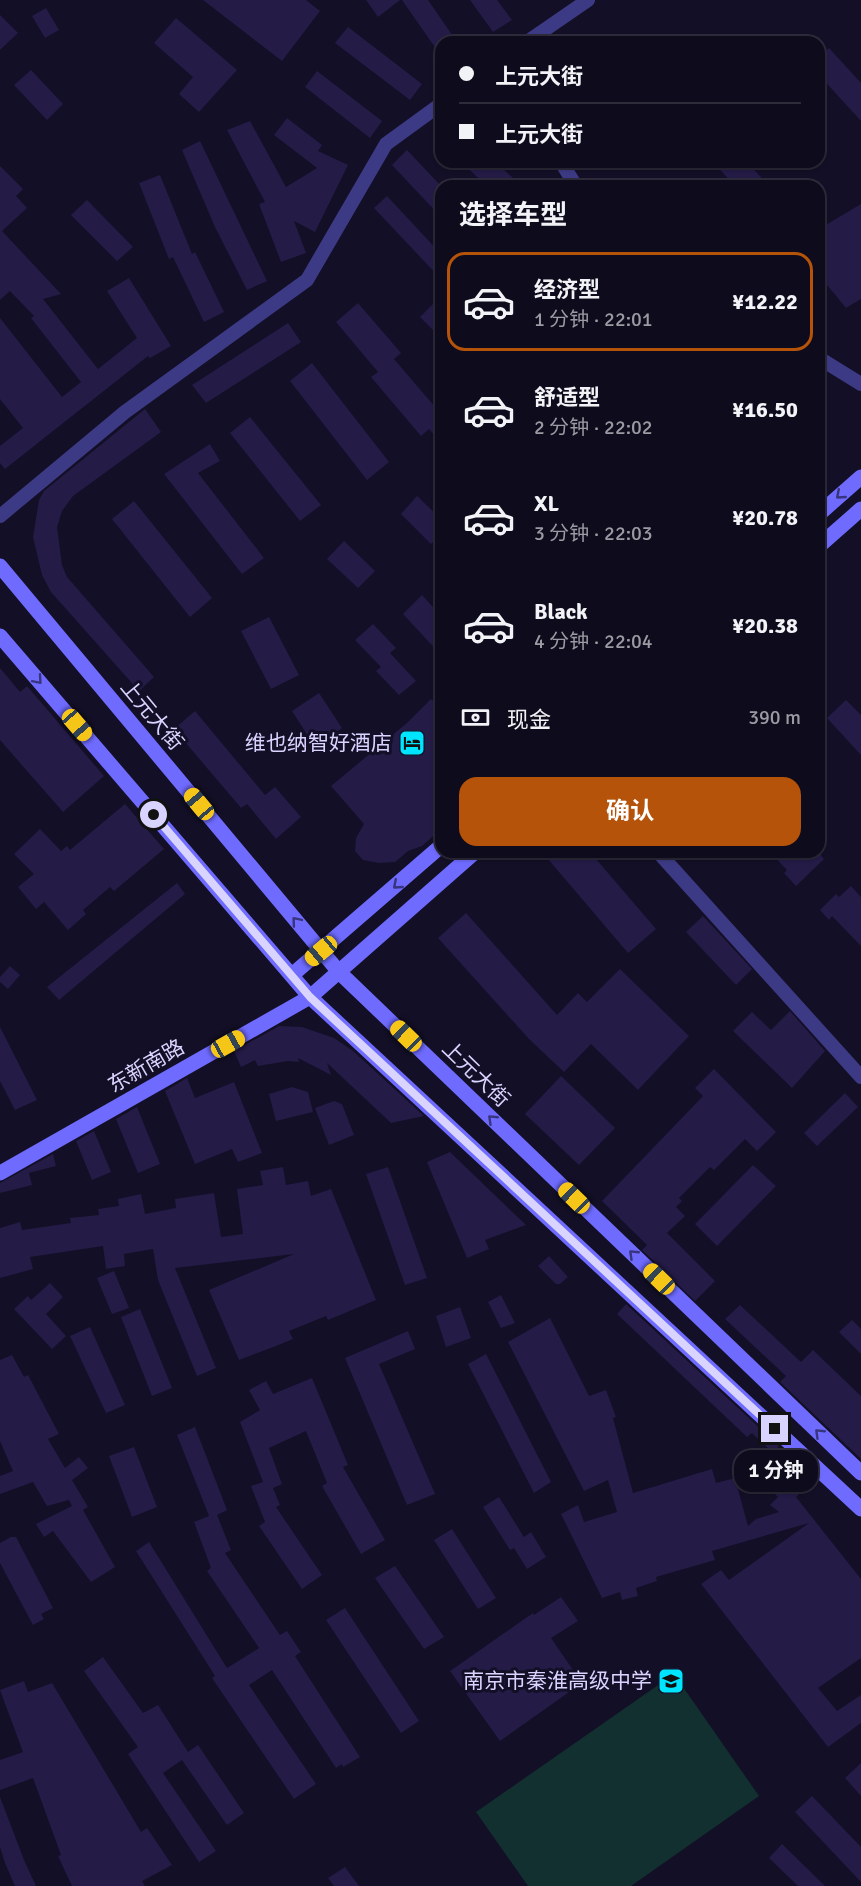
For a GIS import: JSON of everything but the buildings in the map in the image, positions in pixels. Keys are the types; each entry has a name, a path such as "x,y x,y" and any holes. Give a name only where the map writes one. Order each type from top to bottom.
{"main road":[{"path":"825,509 861,477"},
{"path":"825,541 861,508"},
{"name":"上元大街","path":"0,566 339,972 861,1473"},
{"path":"0,636 310,997 861,1509"},
{"path":"292,975 435,851"},
{"name":"东新南路","path":"0,1173 310,997 468,858"}],"street":[{"path":"536,36 588,0"},
{"path":"0,516 125,412 307,280 386,144 435,108"},
{"path":"825,362 861,384"},
{"path":"663,858 861,1077"}],"green space":[{"path":"674,1674 759,1796 631,1886 528,1886 476,1812"}],"place":[{"name":"维也纳智好酒店","path":"412,743"},
{"name":"南京市秦淮高级中学","path":"671,1681"}],"route":[{"path":"154,815 310,997 775,1429"}]}
